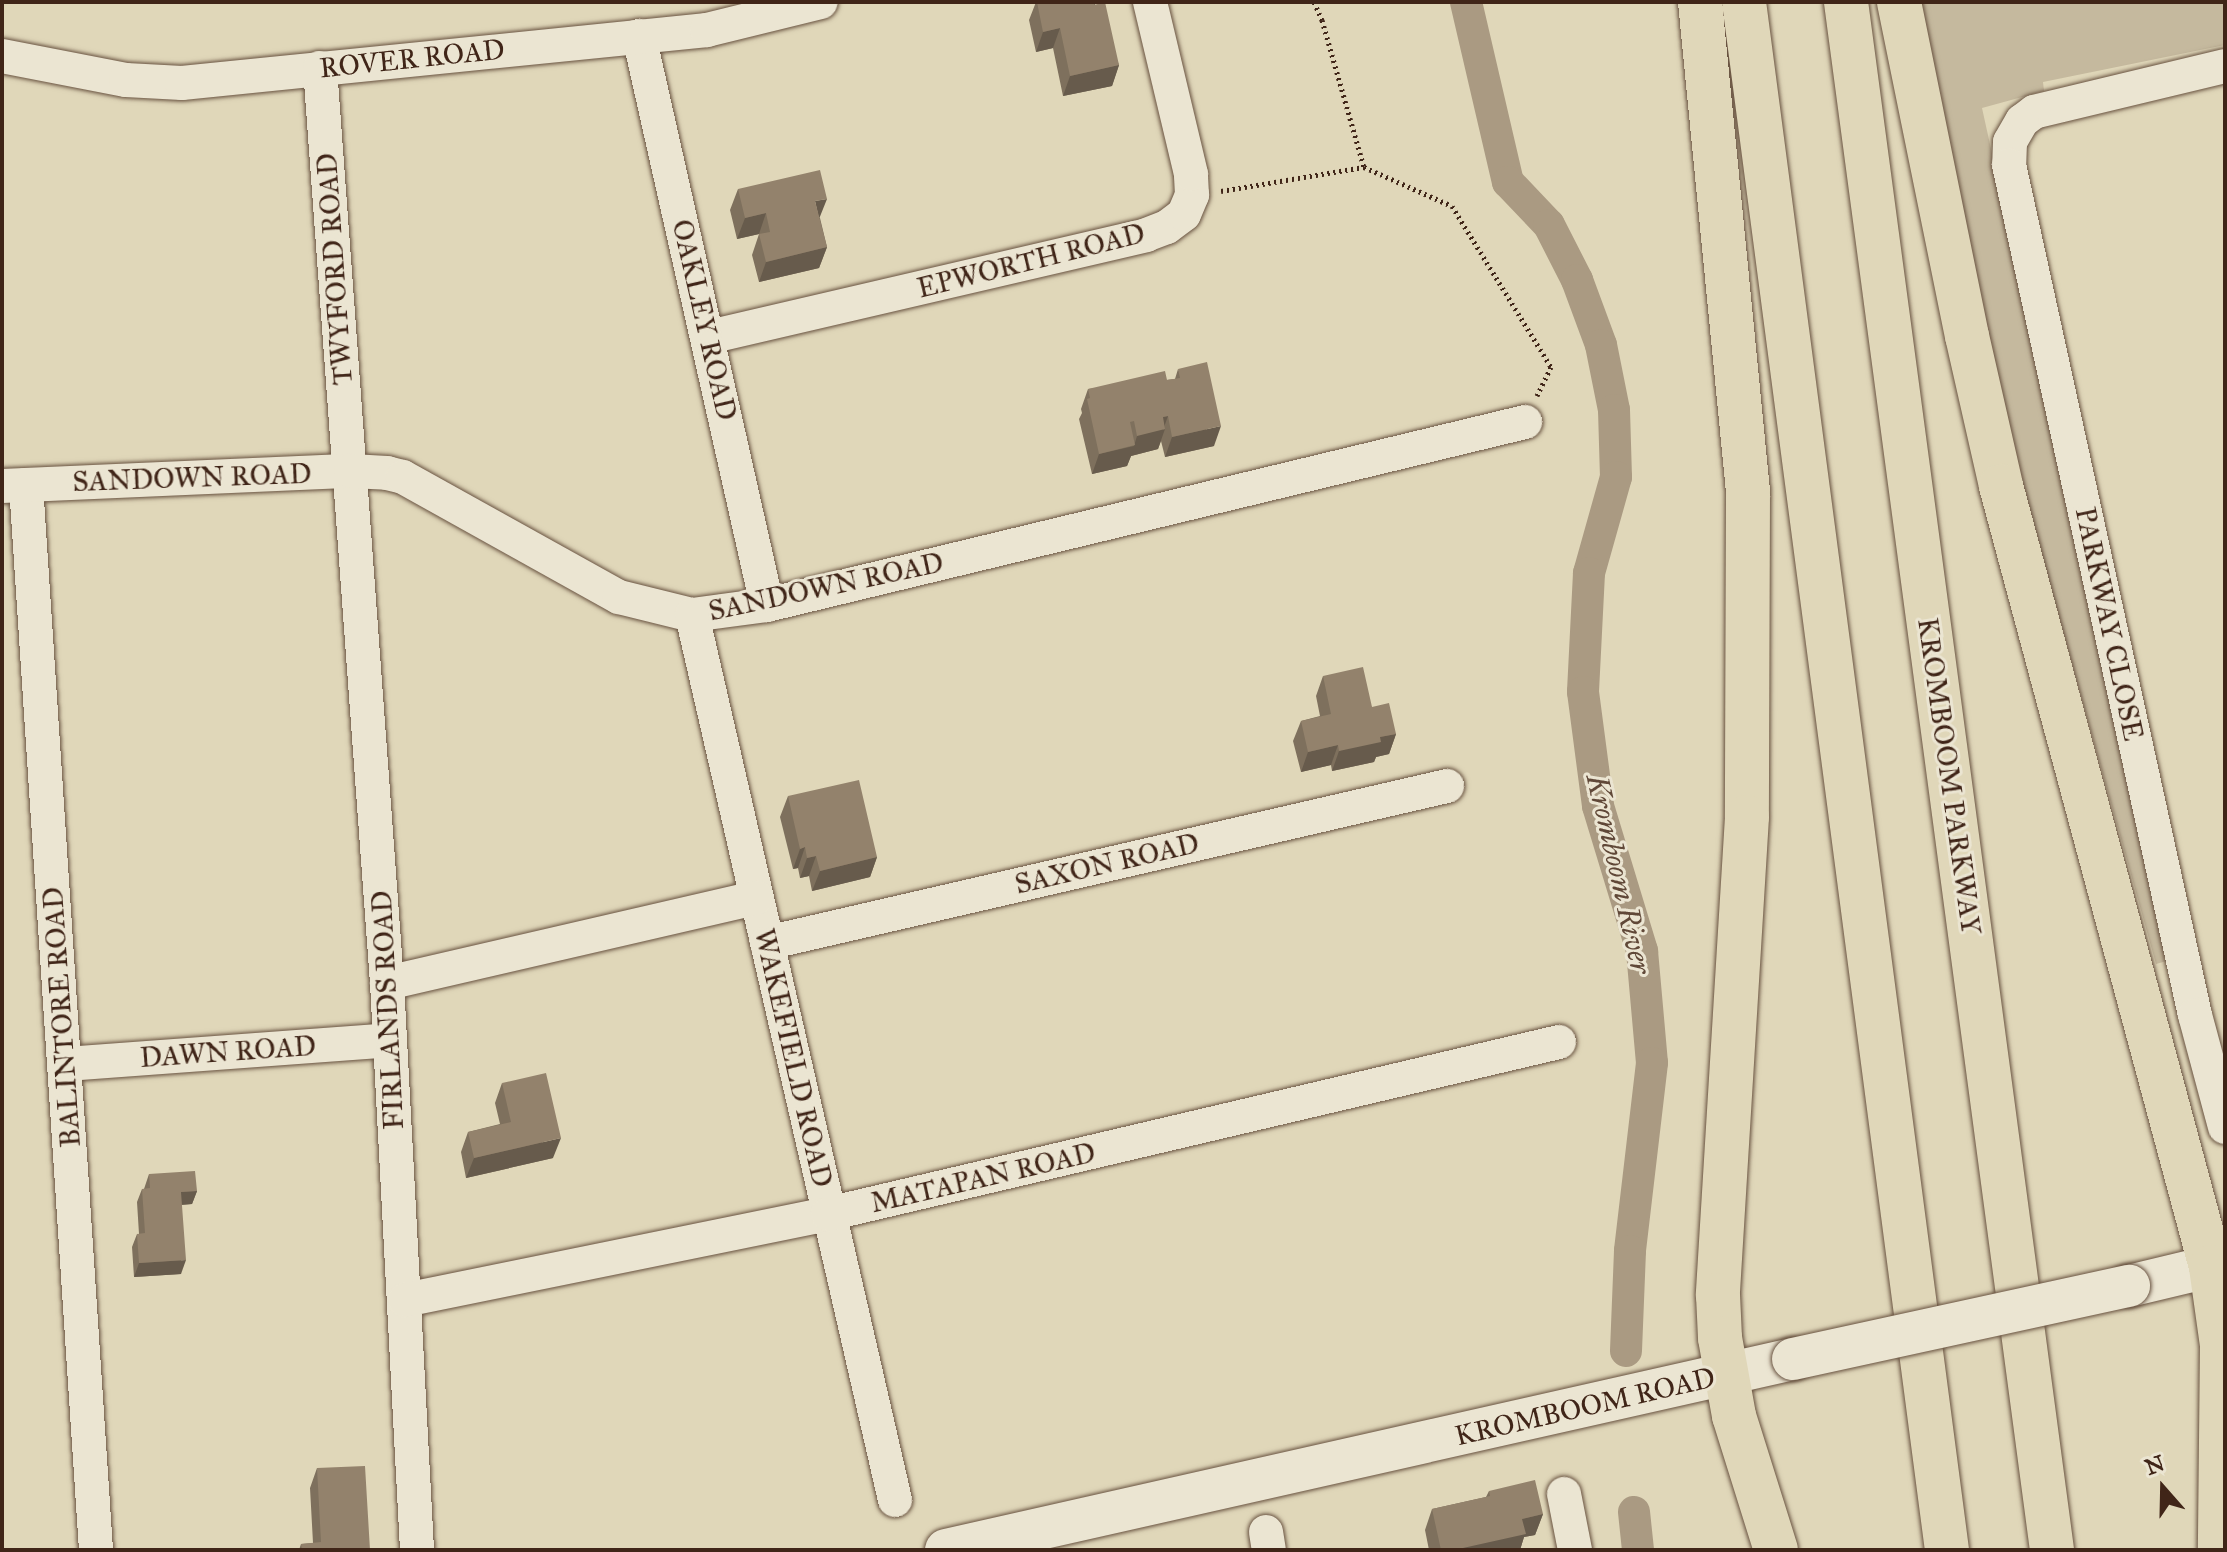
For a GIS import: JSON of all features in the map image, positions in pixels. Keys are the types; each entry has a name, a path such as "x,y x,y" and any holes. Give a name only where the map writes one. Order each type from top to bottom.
{"highway":[{"path":"1700,2 1748,494 1747,817 1718,1295 1726,1375 1734,1416 1776,1550"},
{"path":"1744,2 1947,1550"},
{"name":"KROMBOOM PARKWAY","path":"1846,2 2052,1550"},
{"path":"1899,2 1963,321 2001,486 2218,1265 2222,1345 2220,1550"}],"street":[{"name":"ROVER ROAD","path":"2,56 153,84 707,30 821,2"},
{"path":"1150,2 1191,174 1192,195"},
{"name":"OAKLEY ROAD","path":"639,36 767,605"},
{"name":"PARKWAY CLOSE","path":"2225,66 2034,112 2022,121 2010,142 2014,191 2195,1015 2225,1127"},
{"name":"TWYFORD ROAD","path":"320,68 351,471"},
{"name":"EPWORTH ROAD","path":"709,337 1146,235 1167,227 1184,214 1192,195"},
{"name":"SANDOWN ROAD","path":"14,486 351,471 403,477 592,585 645,606 692,615 767,605 1525,422"},
{"name":"FIRLANDS ROAD","path":"351,471 387,983 417,1550"},
{"name":"BALINTORE ROAD","path":"14,486 66,1064 96,1550"},
{"name":"WAKEFIELD ROAD","path":"692,615 895,1500"},
{"name":"SAXON ROAD","path":"767,943 1447,786"},
{"path":"387,983 756,898"},
{"name":"DAWN ROAD","path":"66,1064 389,1040"},
{"name":"MATAPAN ROAD","path":"405,1300 828,1214 1559,1042"},
{"name":"KROMBOOM ROAD","path":"946,1550 2218,1265"},
{"path":"1564,1494 1575,1550"}],"path":[{"path":"1314,2 1322,20 1364,167"},
{"path":"1192,195 1364,167 1452,206 1551,367 1525,422"}],"shaded area":[{"path":"1919,2 2225,2 2225,45 2043,82 2044,91 1982,108 2170,960 2156,964 2017,466"}],"building":[{"path":"1037,2 1094,2 1094,5 1105,2 1119,65 1070,76 1060,28 1043,32"},
{"path":"820,170 827,199 815,201 827,247 766,262 759,234 770,232 766,213 745,218 738,189"},
{"path":"1207,362 1221,426 1172,437 1168,416 1163,417 1165,429 1137,436 1134,421 1130,422 1135,445 1099,454 1087,399 1090,398 1088,389 1165,371 1167,380 1180,378 1178,369"},
{"path":"1363,667 1372,707 1389,703 1396,734 1380,737 1381,742 1339,751 1338,745 1308,752 1301,721 1331,714 1323,676"},
{"path":"859,780 877,857 820,871 816,856 807,858 805,847 800,849 788,796"},
{"path":"546,1073 561,1138 474,1158 468,1132 511,1122 502,1083"},
{"path":"195,1171 197,1191 181,1192 186,1260 139,1263 137,1234 145,1233 142,1189 150,1188 149,1174"},
{"path":"365,1466 370,1550 302,1550 301,1544 321,1542 317,1468"},
{"path":"1535,1480 1543,1514 1522,1519 1526,1534 1454,1550 1441,1550 1432,1509 1490,1496 1489,1491"}],"waterway":[{"name":"Kromboom River","path":"1466,2 1508,182 1549,225 1577,280 1601,345 1614,410 1616,477 1589,573 1583,692 1598,806 1642,951 1652,1063 1630,1251 1626,1351"},
{"name":"Kromboom River","path":"1634,1512 1638,1550"}]}
